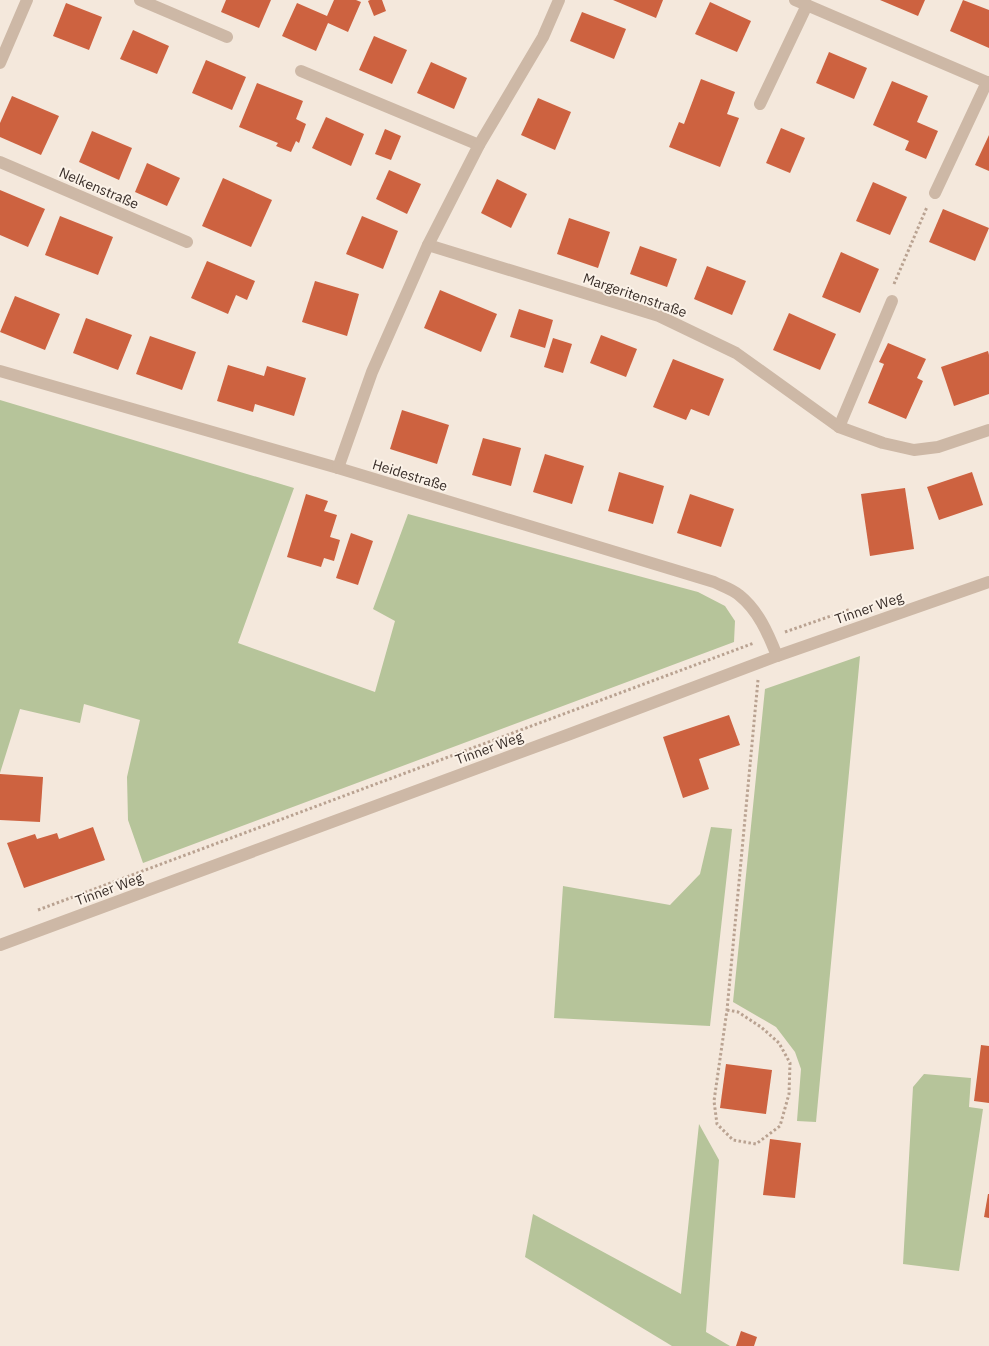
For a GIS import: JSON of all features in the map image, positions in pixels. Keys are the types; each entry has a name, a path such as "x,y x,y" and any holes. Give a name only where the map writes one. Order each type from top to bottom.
{"street":[{"path":"0,63 27,0"},
{"path":"140,0 227,37"},
{"path":"338,468 372,372 428,245 479,145 543,37 558,0"},
{"path":"760,104 801,2 988,82 935,193"},
{"path":"301,71 479,145"},
{"name":"Nelkenstraße","path":"0,162 187,242"},
{"name":"Margeritenstraße","path":"428,245 659,316 736,353 839,427 884,444 914,450 938,447 989,430"},
{"path":"839,427 892,302"},
{"name":"Heidestraße","path":"0,371 338,468 714,582 738,594 755,610 770,637 777,656"},
{"name":"Tinner Weg","path":"0,945 760,662 989,582"}],"path":[{"path":"892,302 891,291 930,200 935,193"},
{"path":"37,910 770,637 852,609"},
{"path":"727,1010 738,1012 761,1027 780,1044 790,1063 789,1094 780,1126 756,1144 733,1140 717,1124 714,1101 727,1010 760,662"}],"green space":[{"path":"0,400 294,488 238,643 375,692 395,621 373,609 408,514 698,592 725,606 735,621 734,642 143,863 128,820 127,777 140,720 84,704 80,723 20,709 0,773"},
{"path":"860,656 816,1122 797,1121 801,1069 795,1052 776,1027 733,1002 765,689"},
{"path":"711,827 732,829 710,1026 554,1018 563,886 670,905 700,874"},
{"path":"924,1074 971,1078 969,1107 983,1109 959,1271 903,1264 913,1087"},
{"path":"699,1124 719,1160 706,1332 730,1346 672,1346 525,1257 533,1214 681,1294"}],"building":[{"path":"226,0 271,0 259,28 221,12"},
{"path":"334,0 356,0 361,2 348,32 328,23 316,51 282,36 297,3 327,16"},
{"path":"382,0 386,11 374,16 368,1"},
{"path":"613,0 663,0 656,18"},
{"path":"880,0 925,0 918,16"},
{"path":"963,0 989,10 989,48 950,31"},
{"path":"710,2 751,21 737,52 695,34"},
{"path":"66,3 102,17 89,50 53,36"},
{"path":"582,12 626,29 614,59 570,41"},
{"path":"133,30 169,46 157,74 120,59"},
{"path":"374,36 407,50 392,84 359,70"},
{"path":"829,52 867,68 854,99 816,83"},
{"path":"206,60 246,77 232,110 192,93"},
{"path":"431,62 467,78 454,109 417,93"},
{"path":"701,79 735,92 727,114 739,118 720,167 669,147 679,122 684,124"},
{"path":"892,81 928,96 917,122 938,131 926,159 905,150 909,141 873,125"},
{"path":"257,83 303,101 296,119 306,124 299,143 296,141 291,152 276,146 278,143 239,127"},
{"path":"12,96 59,116 41,155 0,137 0,123"},
{"path":"538,98 571,112 555,150 521,135"},
{"path":"326,117 364,134 351,166 312,148"},
{"path":"781,128 805,138 790,173 766,163"},
{"path":"385,129 401,136 391,160 375,154"},
{"path":"92,131 132,148 119,180 79,162"},
{"path":"989,135 989,171 975,165"},
{"path":"147,163 180,178 167,206 135,192"},
{"path":"389,170 421,184 407,214 376,199"},
{"path":"223,178 272,200 251,247 202,226"},
{"path":"497,179 527,194 511,228 481,213"},
{"path":"873,182 907,197 890,235 856,221"},
{"path":"0,190 45,209 28,247 0,235"},
{"path":"943,209 989,228 975,261 929,242"},
{"path":"60,216 113,237 98,275 45,255"},
{"path":"362,216 398,231 383,269 346,254"},
{"path":"569,218 610,232 598,268 557,254"},
{"path":"640,246 677,259 667,287 630,274"},
{"path":"841,252 879,269 860,313 822,297"},
{"path":"207,261 255,281 247,300 236,295 228,314 191,298"},
{"path":"707,266 746,281 732,315 694,299"},
{"path":"315,281 359,294 347,336 302,322"},
{"path":"440,290 497,314 481,352 424,328"},
{"path":"15,296 60,314 45,350 0,332"},
{"path":"519,309 553,320 545,348 510,337"},
{"path":"789,313 836,334 820,370 773,350"},
{"path":"86,318 132,335 118,370 73,353"},
{"path":"601,335 637,349 626,377 590,363"},
{"path":"150,336 196,352 182,390 136,374"},
{"path":"553,338 572,344 563,373 544,367"},
{"path":"888,343 926,359 917,378 923,381 906,419 868,403 884,364 879,362"},
{"path":"988,351 989,394 954,406 941,367"},
{"path":"673,359 724,379 709,416 691,409 686,420 653,407"},
{"path":"228,365 264,376 267,366 306,378 294,416 255,404 253,412 217,401"},
{"path":"402,410 449,425 437,464 390,449"},
{"path":"483,438 521,448 511,486 472,475"},
{"path":"545,454 584,466 572,504 533,492"},
{"path":"619,472 664,486 653,524 608,511"},
{"path":"972,472 983,505 939,520 927,487"},
{"path":"905,488 914,549 870,556 861,494"},
{"path":"306,494 328,501 324,511 337,515 330,537 340,540 334,561 324,558 321,567 287,557"},
{"path":"690,494 734,509 721,547 677,533"},
{"path":"351,533 373,541 358,585 336,578"},
{"path":"729,715 740,745 699,759 709,789 683,798 663,737"},
{"path":"0,774 43,777 40,822 0,820"},
{"path":"93,827 105,860 24,888 7,843 35,834 37,839 57,833 59,839"},
{"path":"981,1045 989,1046 989,1103 974,1101"},
{"path":"726,1064 772,1070 766,1114 720,1108"},
{"path":"770,1139 801,1143 795,1198 763,1195"},
{"path":"989,1194 989,1218 984,1217"},
{"path":"741,1331 757,1337 754,1346 736,1346"}]}
